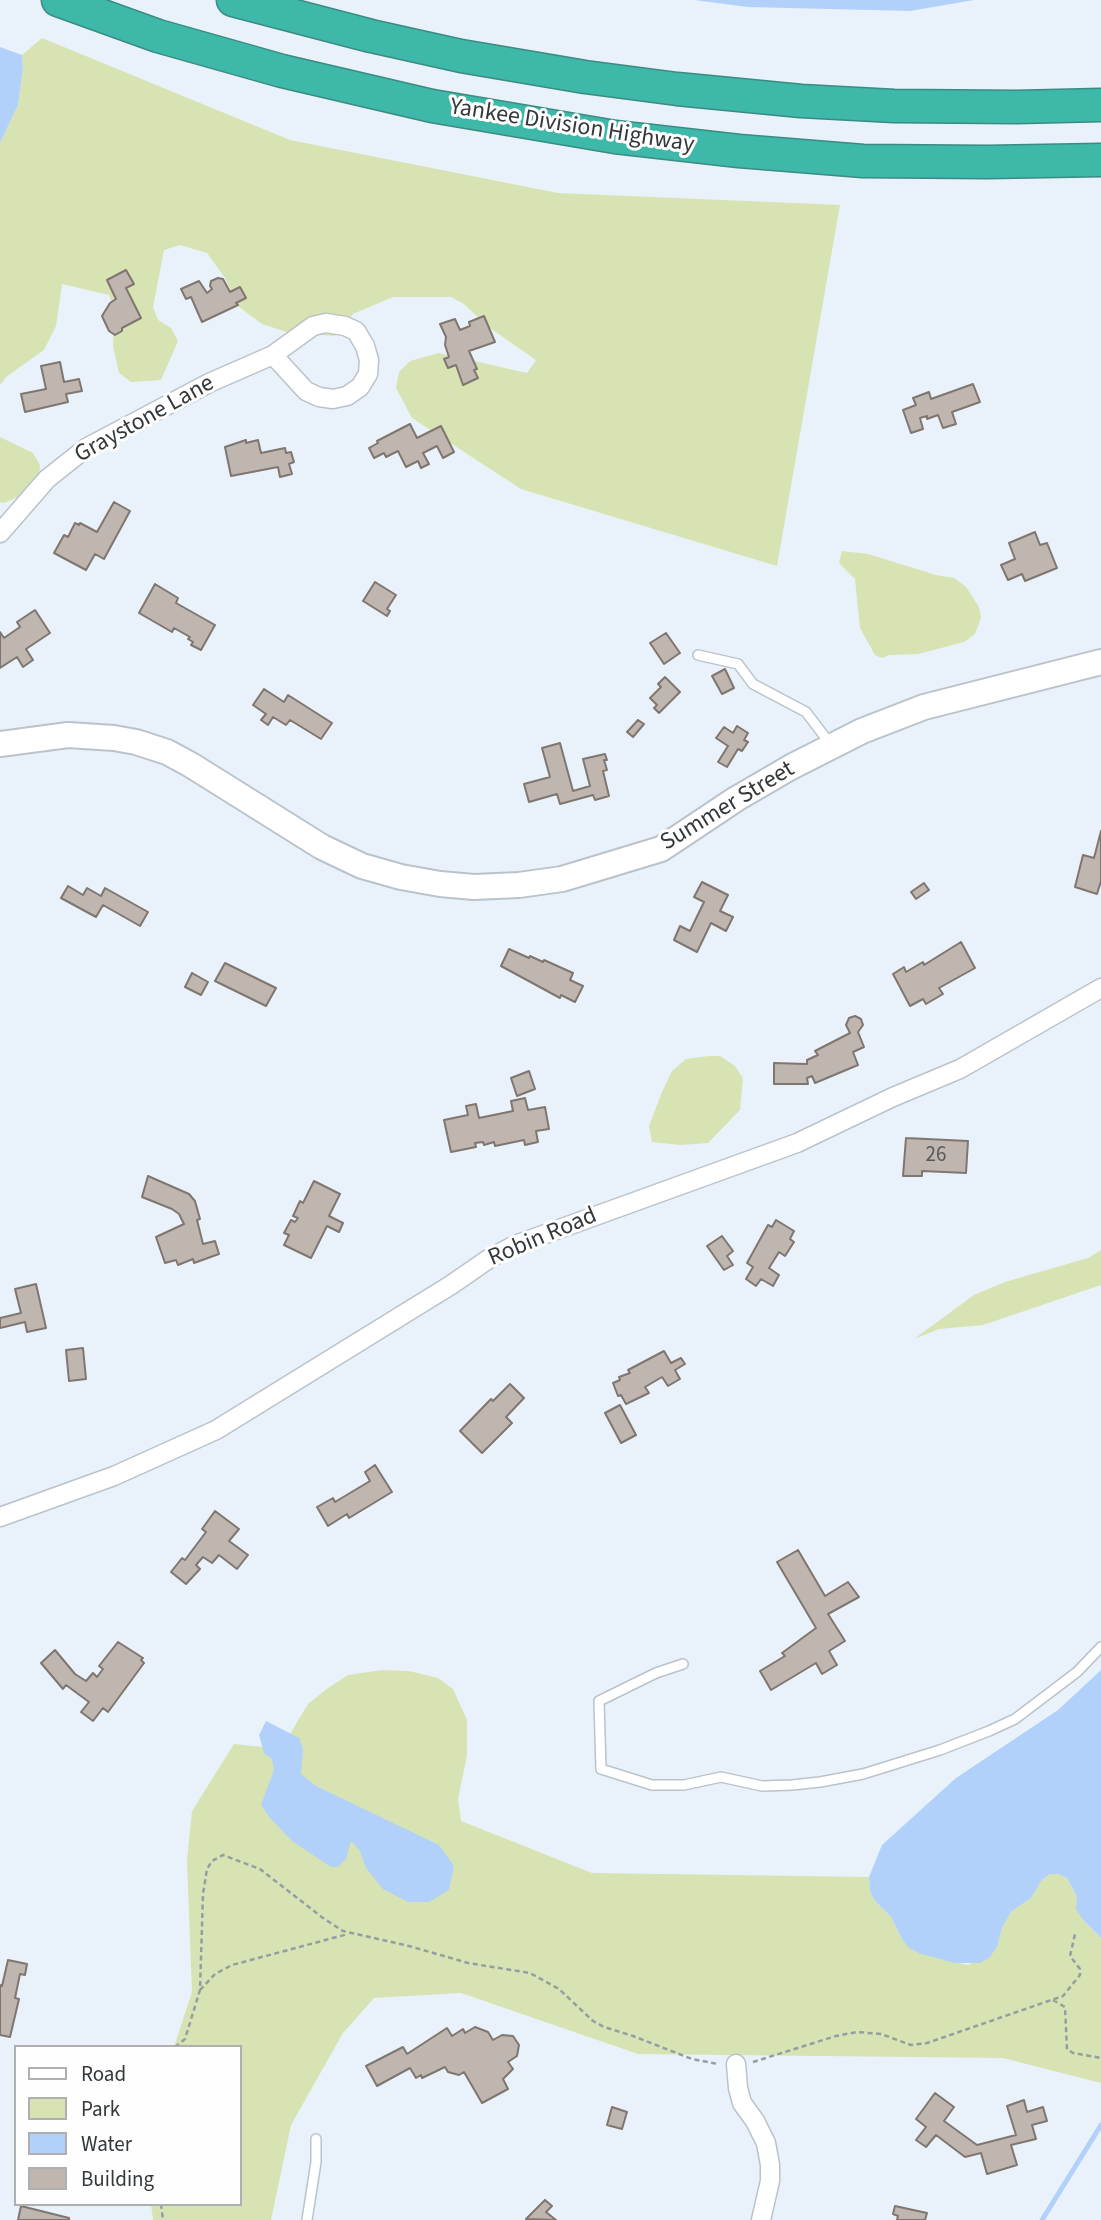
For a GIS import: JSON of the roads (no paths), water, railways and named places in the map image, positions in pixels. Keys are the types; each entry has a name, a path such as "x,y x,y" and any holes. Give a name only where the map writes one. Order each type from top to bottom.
{"highway":[{"name":"Yankee Division Highway","path":"58,0 169,39 322,80 483,116 615,137 863,161 1101,160"},
{"path":"233,0 451,54 564,74 666,88 801,101 894,106 1101,105"}],"street":[{"name":"Graystone Lane","path":"0,533 47,479 86,448 209,383 274,355 313,326 326,323 356,331 366,346 368,374 360,387 347,396 319,397 306,391 274,355"},
{"name":"Summer Street","path":"0,744 68,735 114,738 136,743 167,752 191,765 322,847 362,866 440,884 474,887 519,885 562,879 661,849 736,799 791,767 862,731 924,707 1101,662"},
{"name":"Robin Road","path":"0,1517 114,1476 216,1430 451,1285 489,1258 515,1245 797,1143 893,1097 960,1069 1101,988"},
{"path":"736,2064 741,2103 755,2121 766,2143 770,2165 761,2220"}],"lane":[{"path":"698,655 738,664 753,684 806,712 832,746"},
{"path":"683,1664 656,1673 599,1701 601,1769 652,1785 684,1785 721,1777 762,1786 820,1782 863,1773 940,1751 1015,1718 1077,1672 1101,1647"},
{"path":"307,2220 316,2162 316,2139"}],"water":[{"path":"694,0 974,0 910,11 748,7"},
{"path":"0,47 22,55 23,68 18,105 0,143"},
{"path":"1101,1670 1101,1938 1076,1909 1077,1897 1067,1878 1050,1874 1042,1880 1031,1898 1011,1912 1002,1928 997,1947 989,1958 980,1963 955,1963 909,1948 891,1917 874,1900 870,1891 869,1877 882,1845 956,1778 1058,1710"},
{"path":"266,1721 299,1738 303,1749 301,1774 316,1786 439,1845 454,1866 449,1890 429,1902 408,1902 383,1889 366,1868 360,1851 351,1841 346,1859 338,1867 331,1867 292,1841 261,1805 274,1770 272,1759 264,1753 259,1735"}],"waterway":[{"path":"1042,2220 1101,2125"}]}
